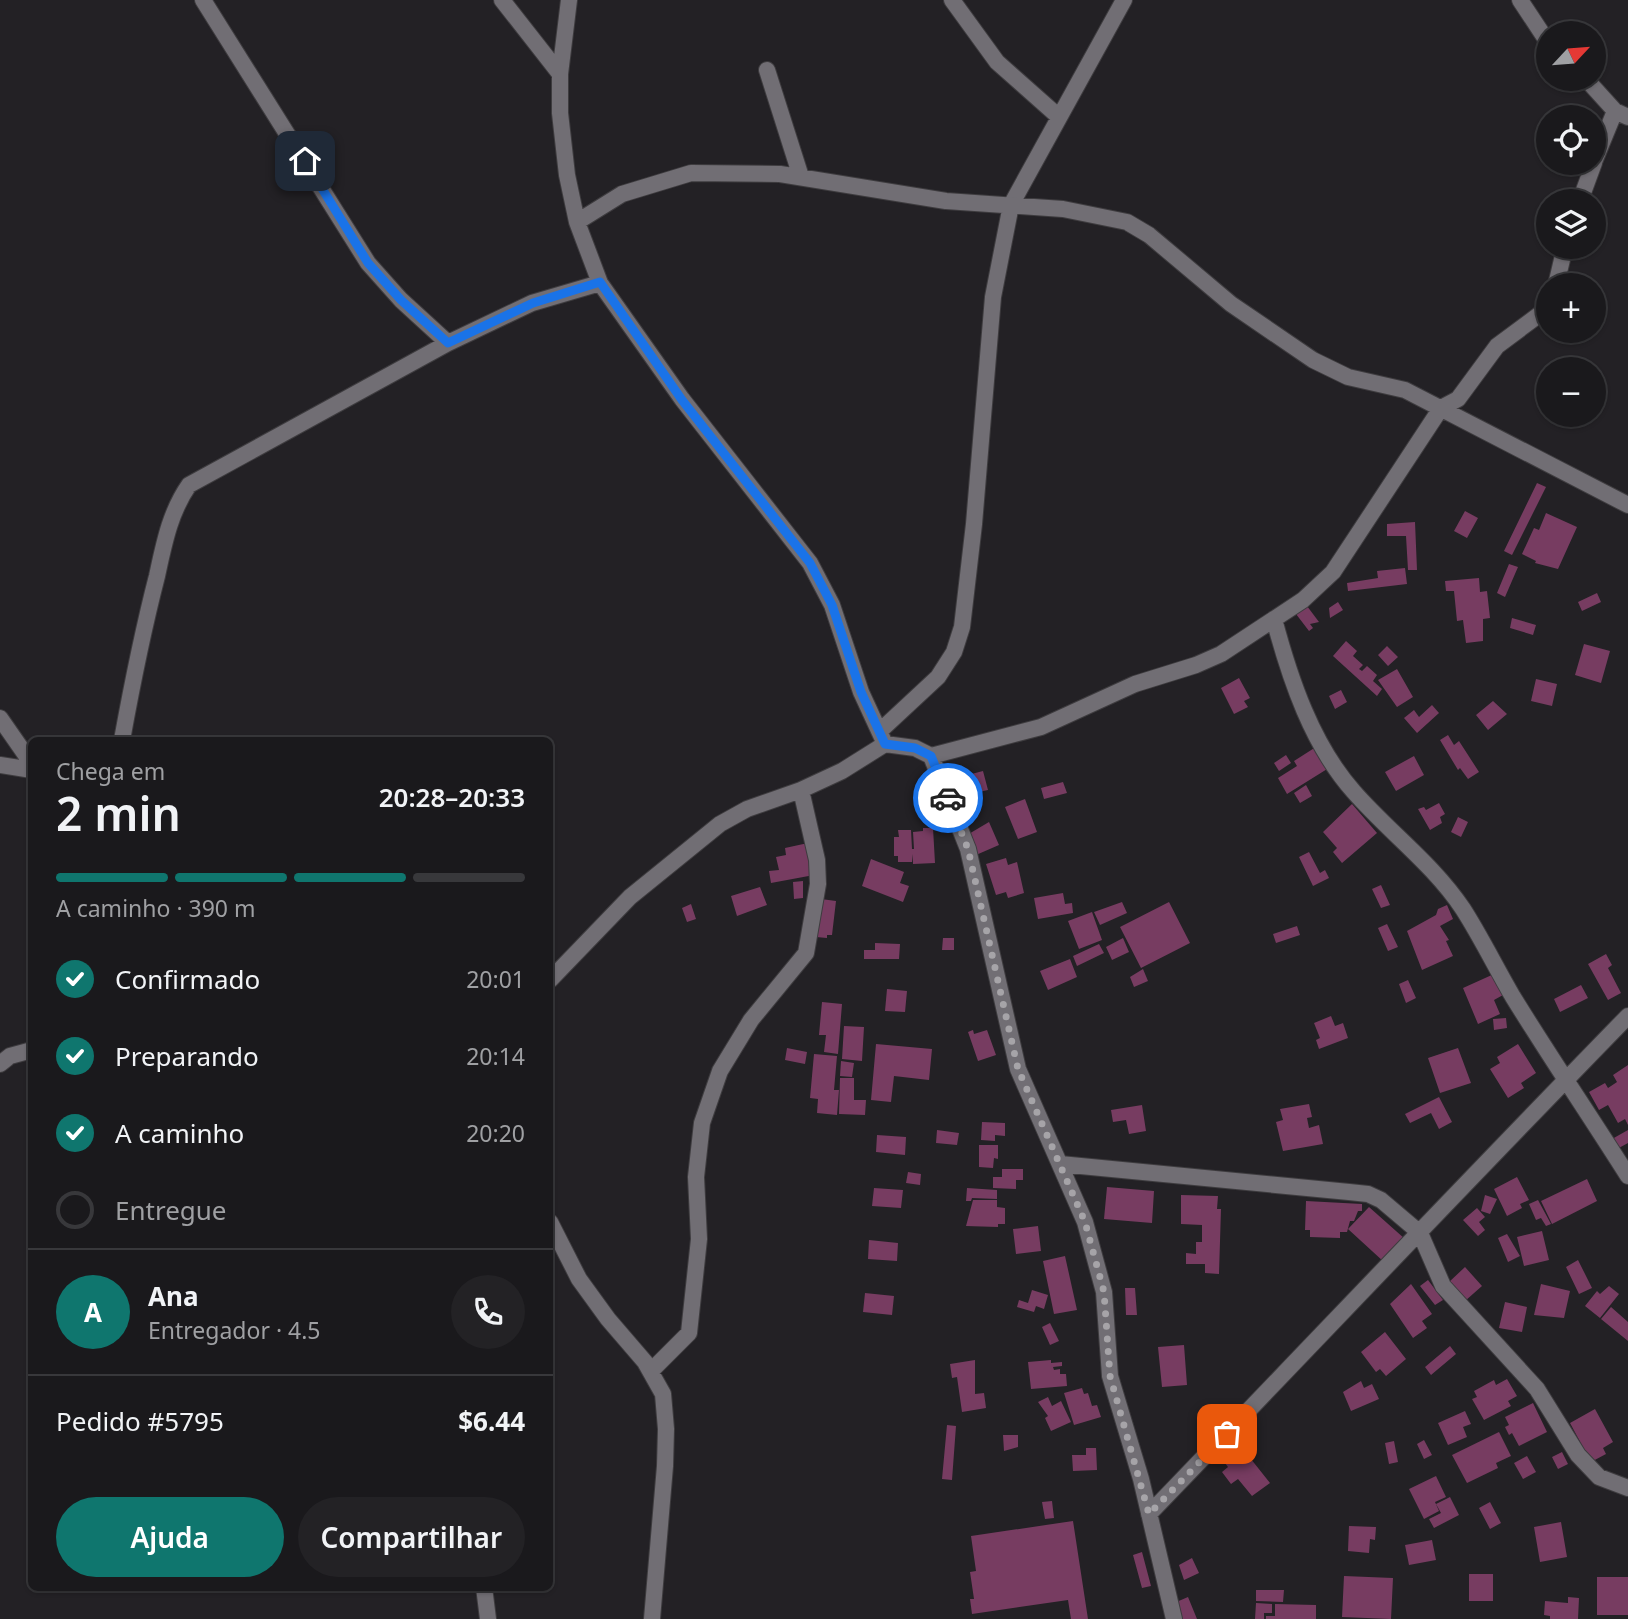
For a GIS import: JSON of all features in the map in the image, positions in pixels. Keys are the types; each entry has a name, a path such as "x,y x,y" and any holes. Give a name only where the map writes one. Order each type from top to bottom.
{"street":[{"path":"203,0 368,263 401,300 448,343"},
{"path":"502,0 560,74"},
{"path":"569,0 560,74 559,113 577,222 600,282 682,400 810,563 832,605 861,692 883,737 931,756 1041,727 1135,684 1196,665 1220,654 1318,588 1333,572 1441,408 1465,390 1497,346 1536,317"},
{"path":"952,0 997,62 1059,117"},
{"path":"553,976 630,897 720,824 747,809 801,790 883,737 938,677 954,652 962,627 975,524 993,297 1011,205 1124,0"},
{"path":"1520,0 1536,24"},
{"path":"767,70 801,177"},
{"path":"1598,91 1622,114 1606,142"},
{"path":"577,222 622,194 691,173 780,174 946,201 1063,209 1127,222 1149,235 1231,304 1313,360 1348,377 1405,390 1628,505"},
{"path":"123,737 142,635 169,527 179,500 189,485 448,343 533,303 600,282"},
{"path":"1274,619 1286,663 1312,726 1334,766 1354,792 1442,882 1462,908 1513,997 1628,1176"},
{"path":"0,718 28,758"},
{"path":"931,756 968,849 1018,1069 1085,1222 1104,1292 1110,1376 1149,1514 1174,1619"},
{"path":"0,765 28,769"},
{"path":"652,1371 689,1333 699,1239 696,1177 702,1124 720,1071 751,1020 806,953 818,884 817,860 801,790"},
{"path":"1149,1514 1628,1016"},
{"path":"0,1064 10,1056 28,1051"},
{"path":"1060,1164 1367,1194 1381,1200 1420,1233 1443,1286 1537,1389 1578,1455 1599,1477 1628,1488"},
{"path":"553,1228 579,1279 652,1371 663,1394 666,1429 652,1619"},
{"path":"484,1591 488,1619"}],"building":[{"path":"1537,483 1546,487 1512,555 1504,551"},
{"path":"1465,511 1478,518 1467,538 1454,531"},
{"path":"1546,513 1577,527 1558,569 1535,563 1536,561 1522,554 1534,528 1539,530"},
{"path":"1415,522 1417,570 1408,570 1406,536 1387,536 1387,524"},
{"path":"1509,564 1518,567 1505,597 1497,593"},
{"path":"1405,568 1407,584 1348,591 1347,583 1378,578 1377,571"},
{"path":"1479,578 1480,592 1487,591 1490,618 1483,619 1483,641 1466,643 1463,620 1457,621 1454,591 1446,591 1445,581"},
{"path":"1597,593 1601,602 1582,611 1578,602"},
{"path":"1338,602 1343,610 1330,618 1329,608"},
{"path":"1307,606 1319,622 1310,624 1313,628 1309,631 1296,614"},
{"path":"1512,618 1536,625 1533,635 1510,628"},
{"path":"1346,641 1357,651 1353,656 1363,665 1359,669 1362,671 1367,666 1377,675 1373,681 1382,689 1377,696 1333,656"},
{"path":"1584,644 1610,651 1601,683 1575,675"},
{"path":"1387,646 1398,657 1388,666 1378,655"},
{"path":"1397,669 1413,697 1397,707 1378,680"},
{"path":"1239,678 1250,698 1244,701 1248,707 1234,714 1221,688"},
{"path":"1536,679 1557,684 1552,706 1531,701"},
{"path":"1341,690 1347,702 1335,709 1329,696"},
{"path":"1493,701 1507,714 1488,730 1476,715"},
{"path":"1432,705 1439,713 1417,733 1404,718 1414,710 1419,717"},
{"path":"1448,735 1454,745 1459,741 1479,772 1468,779 1460,768 1458,770 1440,740"},
{"path":"1319,745 1332,766 1287,794 1278,778 1297,766 1294,761"},
{"path":"1286,755 1291,763 1279,771 1274,763"},
{"path":"1414,756 1424,775 1396,791 1385,772"},
{"path":"983,771 988,790 965,795 960,777"},
{"path":"1063,782 1067,793 1044,799 1041,788"},
{"path":"1306,785 1312,796 1300,803 1294,793"},
{"path":"1025,799 1037,832 1018,839 1005,807"},
{"path":"1439,803 1445,814 1440,817 1442,823 1430,830 1418,809 1424,807 1426,810"},
{"path":"1352,804 1377,833 1342,863 1333,852 1337,848 1323,832"},
{"path":"1458,817 1468,822 1461,837 1451,832"},
{"path":"989,822 999,845 976,855 967,835"},
{"path":"923,828 933,828 935,863 913,864 913,854 912,862 898,862 898,856 894,856 894,837 899,837 898,830 911,830 914,849 913,832 923,831"},
{"path":"808,843 814,875 771,883 769,871 779,870 776,857 786,855 785,848"},
{"path":"1309,852 1320,873 1325,870 1329,878 1313,886 1299,857"},
{"path":"1006,858 1008,865 1017,862 1024,893 1008,898 1006,892 996,895 986,864"},
{"path":"871,859 904,872 900,883 909,886 903,902 862,886"},
{"path":"803,881 803,898 794,899 793,882"},
{"path":"1381,885 1390,905 1381,908 1372,889"},
{"path":"760,887 767,905 737,916 731,896"},
{"path":"1063,893 1065,904 1072,903 1073,913 1038,919 1034,898"},
{"path":"821,899 836,901 832,935 827,935 827,938 816,937"},
{"path":"1122,902 1127,913 1100,925 1094,912"},
{"path":"1169,902 1190,943 1141,968 1120,927"},
{"path":"691,904 696,919 687,922 682,908"},
{"path":"1447,905 1453,919 1440,926 1449,940 1446,941 1453,956 1422,970 1407,931 1436,915 1438,909"},
{"path":"1092,912 1102,940 1079,949 1068,921"},
{"path":"1387,924 1398,947 1388,951 1378,928"},
{"path":"1297,926 1300,935 1276,943 1273,934"},
{"path":"943,938 954,938 954,950 942,950"},
{"path":"1123,938 1129,952 1112,960 1106,947"},
{"path":"875,943 900,944 899,959 864,959 864,950 875,950"},
{"path":"1099,944 1104,953 1077,966 1073,956"},
{"path":"1606,954 1612,965 1608,968 1621,993 1608,1000 1588,964"},
{"path":"1070,959 1077,977 1048,990 1040,971"},
{"path":"1143,969 1148,981 1134,987 1130,977"},
{"path":"1494,974 1503,995 1494,1000 1500,1014 1478,1024 1463,988"},
{"path":"1408,980 1416,998 1406,1003 1399,984"},
{"path":"1581,985 1588,998 1560,1012 1554,999"},
{"path":"887,989 907,991 905,1012 885,1011"},
{"path":"822,1002 842,1004 838,1054 824,1052 826,1035 819,1035"},
{"path":"1331,1016 1335,1026 1343,1023 1348,1038 1319,1049 1316,1040 1320,1038 1314,1023"},
{"path":"1506,1018 1507,1028 1494,1030 1493,1019"},
{"path":"844,1026 864,1027 862,1061 842,1059"},
{"path":"973,1030 974,1034 987,1030 996,1055 978,1061 968,1032"},
{"path":"876,1044 932,1049 929,1080 894,1076 891,1102 871,1100"},
{"path":"1518,1044 1536,1073 1521,1083 1524,1088 1508,1098 1490,1069 1500,1063 1497,1057"},
{"path":"787,1048 807,1052 805,1064 785,1060"},
{"path":"1458,1048 1471,1083 1440,1093 1428,1058"},
{"path":"814,1054 837,1056 834,1090 839,1090 837,1115 817,1113 818,1099 810,1098"},
{"path":"841,1061 854,1063 852,1077 840,1076"},
{"path":"1628,1065 1628,1125 1625,1119 1618,1123 1608,1105 1599,1110 1589,1092 1605,1083 1608,1088 1617,1082 1613,1075"},
{"path":"840,1078 854,1078 854,1100 866,1100 865,1115 839,1114"},
{"path":"1439,1097 1452,1122 1439,1129 1431,1113 1410,1123 1405,1114"},
{"path":"1309,1104 1312,1117 1307,1118 1309,1128 1319,1125 1323,1144 1283,1151 1276,1122 1283,1120 1280,1109"},
{"path":"1142,1105 1146,1131 1129,1134 1126,1120 1113,1122 1111,1110"},
{"path":"982,1122 1005,1123 1005,1136 995,1135 995,1141 981,1140"},
{"path":"937,1130 959,1133 957,1145 936,1143"},
{"path":"1628,1130 1628,1143 1617,1149 1612,1139"},
{"path":"877,1135 906,1137 905,1155 876,1152"},
{"path":"979,1145 998,1145 998,1159 994,1158 993,1168 979,1167"},
{"path":"1002,1169 1023,1169 1023,1180 1016,1180 1016,1189 993,1188 993,1177 1002,1177"},
{"path":"908,1172 921,1174 920,1185 906,1183"},
{"path":"1517,1177 1529,1200 1520,1204 1522,1208 1507,1216 1494,1189"},
{"path":"1587,1179 1597,1201 1552,1224 1541,1201"},
{"path":"1107,1187 1154,1191 1152,1223 1104,1219"},
{"path":"874,1188 903,1190 901,1208 872,1206"},
{"path":"967,1188 997,1190 997,1199 972,1198 971,1201 966,1201"},
{"path":"1181,1195 1218,1196 1217,1209 1221,1209 1219,1274 1205,1273 1205,1264 1186,1264 1186,1253 1196,1254 1196,1242 1202,1242 1202,1225 1181,1224"},
{"path":"1485,1195 1497,1199 1490,1214 1481,1211"},
{"path":"973,1200 997,1200 997,1207 1005,1208 1005,1224 998,1224 998,1227 966,1226"},
{"path":"1538,1200 1551,1224 1546,1226 1541,1218 1536,1220 1529,1204"},
{"path":"1306,1201 1362,1204 1362,1211 1358,1211 1354,1221 1350,1221 1347,1232 1340,1232 1340,1238 1310,1237 1310,1230 1305,1230"},
{"path":"1369,1207 1405,1239 1384,1262 1348,1229"},
{"path":"1477,1208 1485,1217 1479,1222 1485,1230 1478,1236 1463,1220"},
{"path":"1038,1226 1041,1251 1016,1254 1013,1229"},
{"path":"1542,1231 1549,1260 1524,1266 1517,1237"},
{"path":"1507,1234 1520,1256 1508,1262 1498,1238"},
{"path":"869,1240 898,1243 897,1261 868,1259"},
{"path":"1065,1256 1077,1310 1054,1314 1043,1261"},
{"path":"1578,1260 1592,1288 1579,1294 1566,1267"},
{"path":"1465,1267 1482,1286 1465,1301 1448,1283"},
{"path":"1428,1280 1443,1300 1435,1305 1420,1286"},
{"path":"1411,1284 1432,1314 1422,1321 1427,1328 1413,1338 1390,1304"},
{"path":"1541,1284 1570,1291 1564,1318 1534,1315"},
{"path":"1609,1286 1619,1294 1600,1318 1585,1306 1597,1291 1600,1294"},
{"path":"1125,1288 1135,1288 1137,1315 1126,1315"},
{"path":"1032,1290 1048,1295 1044,1309 1036,1306 1034,1312 1017,1307 1019,1300 1028,1303"},
{"path":"865,1293 894,1296 892,1315 863,1312"},
{"path":"1505,1302 1527,1307 1522,1332 1499,1328"},
{"path":"1611,1307 1628,1322 1628,1341 1601,1319"},
{"path":"1050,1323 1059,1341 1050,1345 1042,1327"},
{"path":"1385,1332 1406,1359 1386,1376 1380,1369 1376,1372 1361,1352"},
{"path":"1184,1345 1187,1385 1162,1387 1158,1347"},
{"path":"1450,1346 1456,1354 1431,1375 1425,1367"},
{"path":"975,1360 975,1394 984,1393 986,1408 962,1412 957,1377 952,1378 950,1364"},
{"path":"1051,1360 1051,1363 1062,1362 1062,1366 1053,1367 1054,1370 1060,1369 1060,1374 1066,1374 1067,1386 1031,1389 1028,1362"},
{"path":"1507,1379 1517,1396 1508,1401 1511,1406 1484,1420 1472,1399 1477,1397 1474,1391 1494,1380 1496,1385"},
{"path":"1361,1381 1364,1388 1372,1384 1379,1399 1351,1411 1343,1392"},
{"path":"1082,1388 1084,1394 1088,1393 1092,1406 1097,1405 1101,1417 1074,1425 1064,1393"},
{"path":"1048,1397 1052,1406 1061,1401 1071,1422 1051,1431 1045,1418 1048,1416 1038,1402"},
{"path":"1533,1403 1547,1432 1519,1446 1505,1427 1509,1425 1505,1417"},
{"path":"1595,1409 1613,1442 1603,1448 1606,1454 1591,1462 1570,1423"},
{"path":"1465,1411 1471,1424 1463,1427 1467,1437 1448,1445 1438,1423"},
{"path":"947,1425 956,1426 952,1480 942,1479"},
{"path":"1499,1432 1511,1456 1496,1463 1498,1468 1467,1483 1452,1455"},
{"path":"1003,1435 1018,1435 1018,1447 1004,1451"},
{"path":"1424,1440 1432,1455 1424,1459 1417,1444"},
{"path":"1394,1441 1398,1462 1389,1464 1385,1443"},
{"path":"1239,1444 1270,1483 1252,1496 1238,1479 1231,1484 1222,1472 1228,1467 1222,1459"},
{"path":"1086,1448 1096,1448 1097,1470 1073,1471 1072,1455 1086,1455"},
{"path":"1562,1452 1568,1464 1558,1469 1552,1457"},
{"path":"1527,1456 1536,1472 1523,1479 1514,1463"},
{"path":"1436,1476 1446,1497 1435,1502 1439,1511 1424,1519 1409,1489"},
{"path":"1450,1497 1459,1515 1434,1528 1429,1519 1441,1513 1436,1504"},
{"path":"1052,1501 1054,1518 1045,1519 1042,1502"},
{"path":"1490,1502 1501,1523 1490,1529 1479,1508"},
{"path":"1073,1521 1088,1619 1071,1619 1068,1600 972,1614 970,1599 974,1599 970,1572 976,1571 971,1536"},
{"path":"1561,1522 1567,1557 1540,1562 1534,1527"},
{"path":"1349,1526 1376,1527 1375,1540 1370,1539 1369,1553 1348,1551"},
{"path":"1432,1540 1436,1560 1409,1565 1405,1545"},
{"path":"1142,1552 1151,1586 1142,1588 1133,1555"},
{"path":"1192,1558 1199,1573 1184,1580 1179,1565"},
{"path":"1469,1574 1493,1574 1493,1601 1469,1601"},
{"path":"1344,1576 1393,1578 1391,1619 1342,1617"},
{"path":"1597,1577 1628,1577 1628,1615 1597,1615"},
{"path":"1256,1590 1284,1590 1283,1602 1256,1601"},
{"path":"1188,1597 1197,1619 1180,1619 1174,1603"},
{"path":"1568,1597 1579,1598 1578,1619 1550,1619 1550,1616 1544,1615 1545,1601 1568,1603"},
{"path":"1256,1603 1272,1604 1272,1613 1264,1613 1264,1619 1255,1619"},
{"path":"1275,1604 1316,1605 1316,1619 1266,1619 1266,1616 1275,1616"}],"way so far":[{"path":"948,798 968,849 1018,1069 1085,1222 1104,1292 1110,1376 1149,1514 1227,1434"}],"route":[{"path":"305,161 368,263 401,300 448,343 533,303 600,282 657,359 682,400 810,563 832,605 861,692 881,730 885,744 915,748 931,756 948,798"}]}
